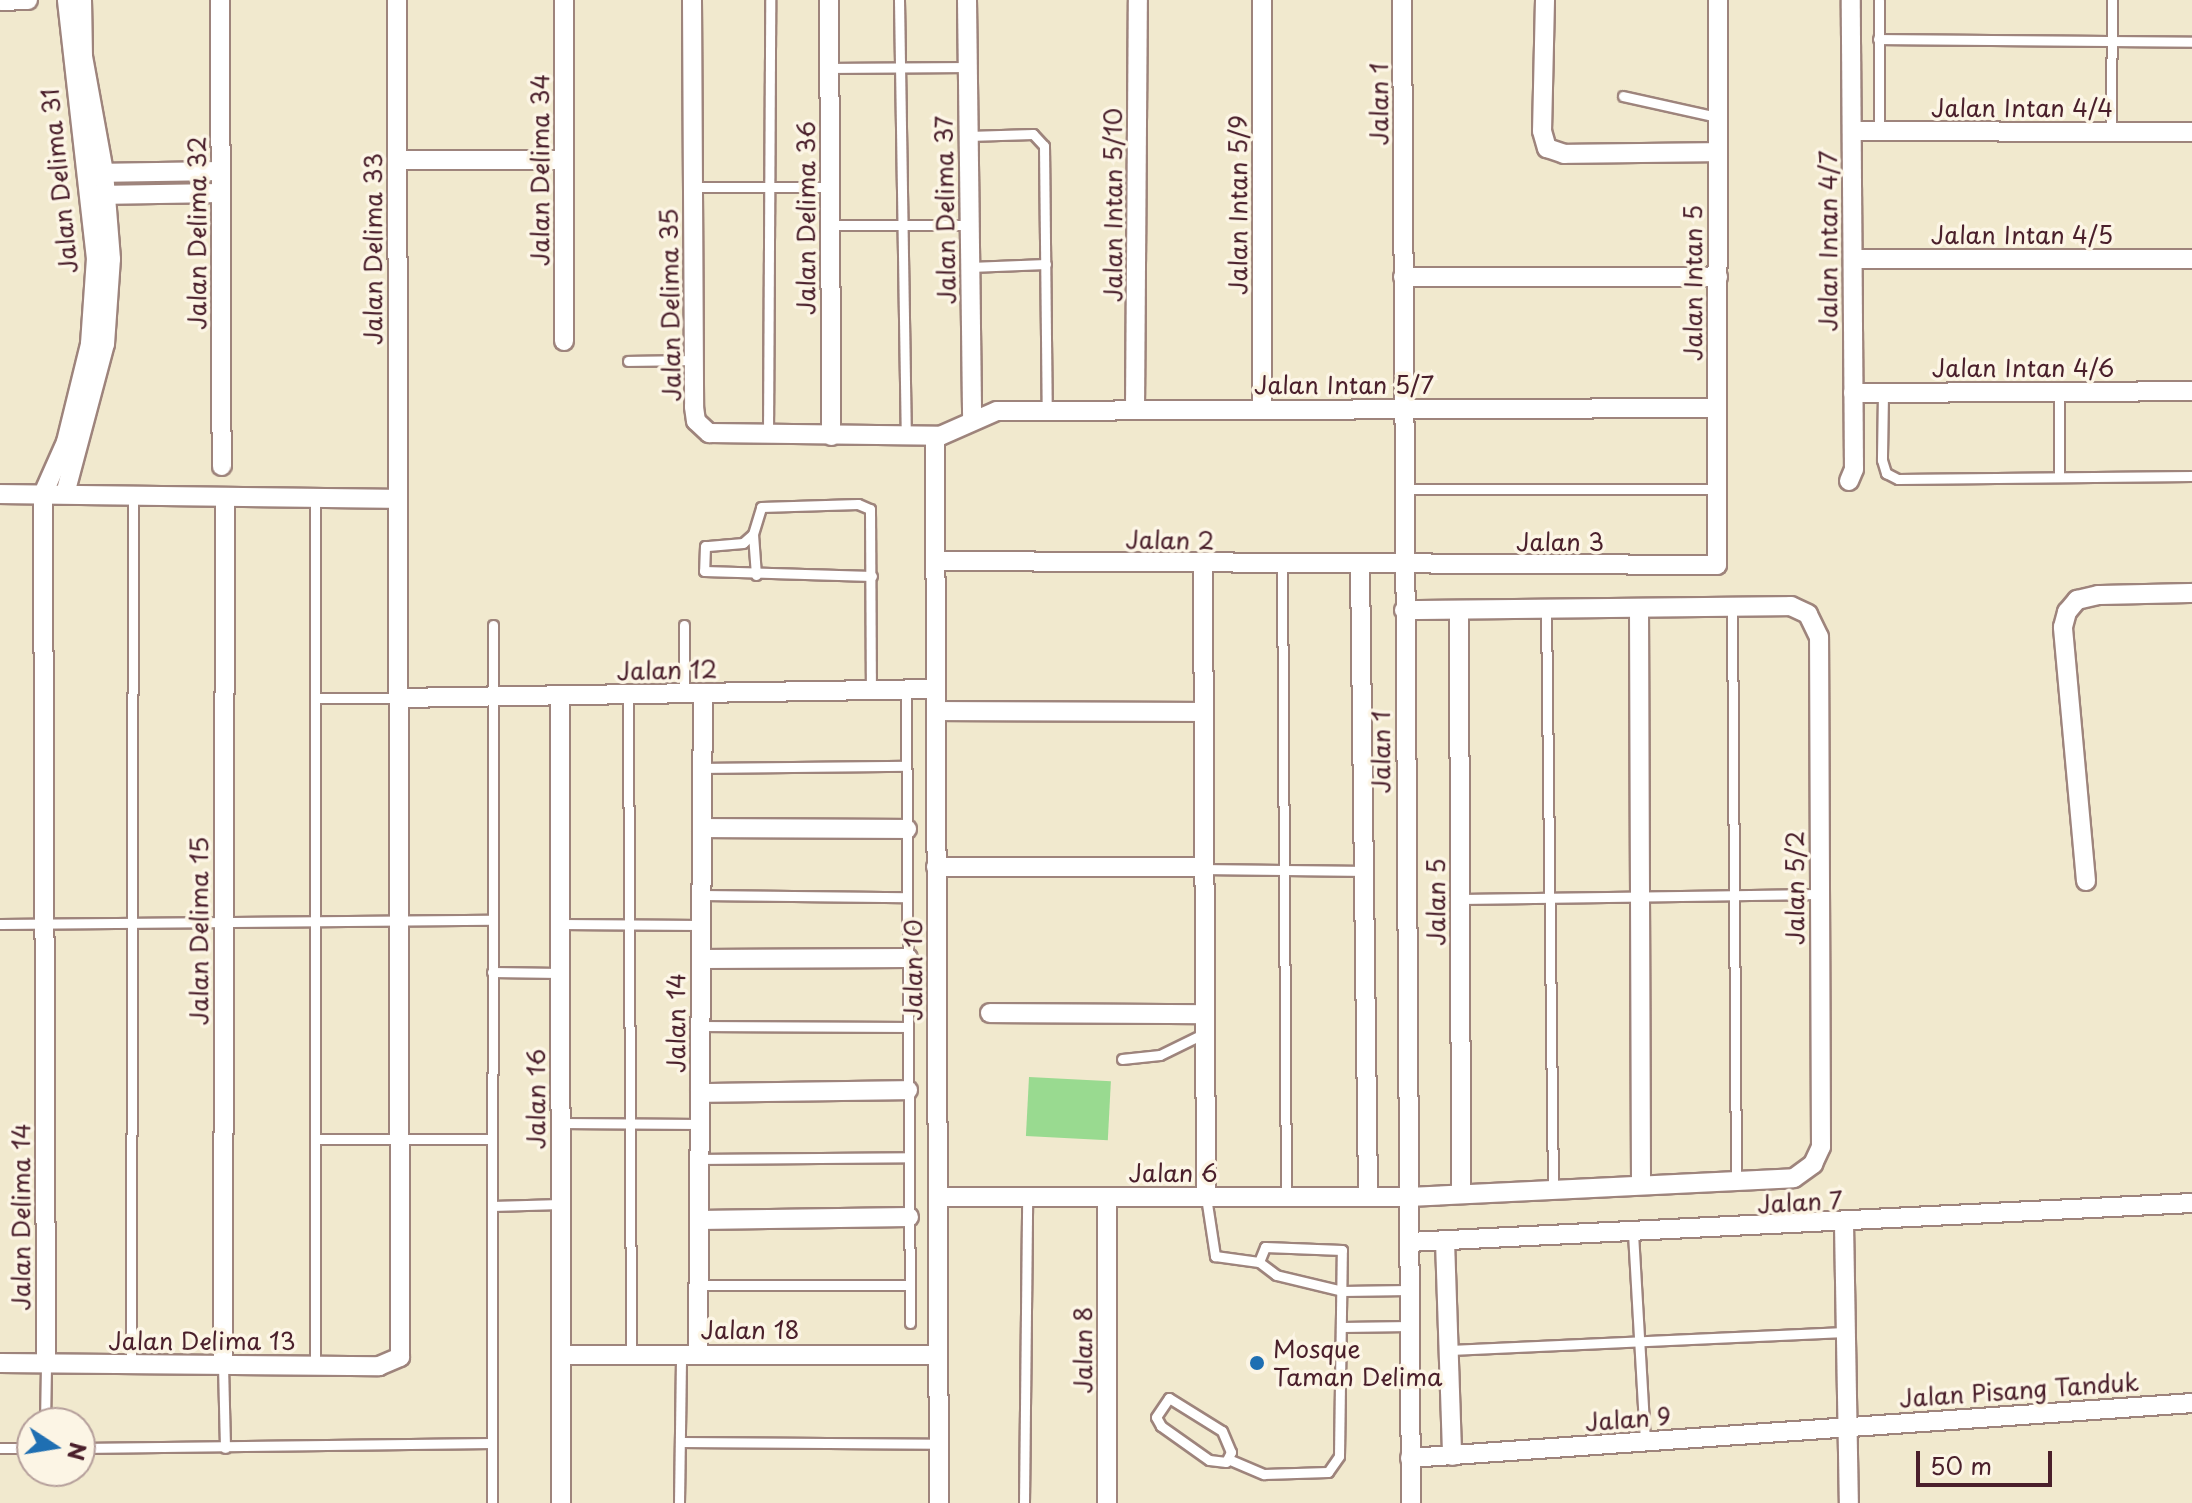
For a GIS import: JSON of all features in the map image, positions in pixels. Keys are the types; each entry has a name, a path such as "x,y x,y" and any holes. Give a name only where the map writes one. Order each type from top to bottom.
{"street":[{"path":"0,1 28,0"},
{"name":"Jalan Delima 31","path":"67,0 95,172"},
{"name":"Jalan Delima 31","path":"65,494 105,344 111,259 95,172 83,57 82,0"},
{"name":"Jalan Delima 32","path":"220,0 222,466"},
{"name":"Jalan Delima 33","path":"397,0 400,1357"},
{"name":"Jalan Delima 34","path":"564,0 564,341"},
{"name":"Jalan Delima 35","path":"692,0 694,407 704,430 768,436 935,437 972,420"},
{"name":"Jalan Delima 36","path":"829,0 831,436"},
{"name":"Jalan Delima 37","path":"967,0 972,420"},
{"name":"Jalan Intan 5/10","path":"1135,410 1138,0"},
{"name":"Jalan Intan 5/9","path":"1262,0 1262,409"},
{"name":"Jalan 1","path":"1402,0 1411,1503"},
{"path":"1545,0 1542,131 1547,148 1564,154 1718,152"},
{"name":"Jalan Intan 5","path":"1717,565 1718,0"},
{"name":"Jalan Intan 4/7","path":"1849,481 1854,469 1851,0"},
{"name":"Jalan Intan 4/4","path":"1852,131 2192,132"},
{"path":"397,160 564,160"},
{"path":"95,172 221,171"},
{"path":"98,195 221,193"},
{"name":"Jalan Delima 31","path":"43,494 66,442 90,344 98,195"},
{"name":"Jalan Intan 4/5","path":"1853,259 2192,259"},
{"path":"1403,277 1718,277"},
{"name":"Jalan Intan 4/6","path":"1853,393 2192,391"},
{"name":"Jalan Intan 5/7","path":"972,420 997,411 1717,408"},
{"name":"Jalan 10","path":"935,437 939,1503"},
{"path":"0,494 398,499"},
{"name":"Jalan Delima 14","path":"43,494 46,1364"},
{"name":"Jalan Delima 15","path":"223,1365 225,497"},
{"name":"Jalan 2","path":"935,561 1404,566"},
{"path":"1203,564 1206,1197"},
{"name":"Jalan 3","path":"1404,566 1717,565"},
{"name":"Jalan 1","path":"1360,566 1368,1196"},
{"path":"2086,881 2063,627 2077,600 2192,593"},
{"name":"Jalan 5/2","path":"1732,607 1791,606 1808,614 1819,637 1821,1147 1813,1164"},
{"path":"1404,610 1732,607"},
{"path":"1639,608 1641,1185"},
{"name":"Jalan 5","path":"1459,610 1461,1194"},
{"name":"Jalan 12","path":"399,698 936,689"},
{"name":"Jalan 14","path":"689,1353 698,1285 700,1124 702,768 694,693"},
{"name":"Jalan 16","path":"560,695 561,1503"},
{"path":"936,711 1204,712"},
{"path":"702,828 907,829"},
{"path":"936,867 1204,868"},
{"path":"701,959 908,958"},
{"path":"990,1013 1205,1023"},
{"path":"700,1093 908,1090"},
{"name":"Jalan 6","path":"938,1197 1408,1197 1794,1178 1813,1164"},
{"name":"Jalan 8","path":"1107,1197 1107,1503"},
{"name":"Jalan 7","path":"1409,1242 1844,1224 2192,1203"},
{"path":"699,1220 909,1217"},
{"path":"1844,1224 1849,1503"},
{"path":"1445,1241 1452,1456"},
{"name":"Jalan 18","path":"561,1355 938,1355"},
{"name":"Jalan Delima 13","path":"0,1363 379,1366 400,1357"},
{"name":"Jalan Pisang Tanduk","path":"1848,1425 2192,1403"},
{"name":"Jalan 9","path":"1410,1458 1848,1425"}],"lane":[{"path":"768,436 770,0"},
{"path":"899,0 906,437"},
{"path":"1879,0 1879,131"},
{"path":"2111,132 2112,0"},
{"path":"1878,39 2192,42"},
{"path":"829,68 967,67"},
{"path":"1623,96 1718,117"},
{"path":"968,136 1022,133 1041,138 1047,411"},
{"path":"692,187 830,187"},
{"path":"830,225 969,225"},
{"path":"970,267 1046,264"},
{"path":"628,361 693,360"},
{"path":"2059,392 2059,477"},
{"path":"1883,393 1882,460 1886,473 1898,479 2192,476"},
{"path":"1403,489 1717,489"},
{"path":"131,1366 133,495"},
{"path":"315,498 315,1365"},
{"path":"756,575 753,534 764,506 865,506 872,514 871,690"},
{"path":"753,534 743,543 705,546 702,566 708,573 872,576"},
{"path":"1282,565 1286,1196"},
{"path":"1732,607 1736,1181"},
{"path":"1546,609 1553,1190"},
{"path":"492,1503 493,625"},
{"path":"684,625 694,693"},
{"path":"906,689 910,1323"},
{"path":"628,694 631,1354"},
{"path":"315,698 399,698"},
{"path":"702,768 906,766"},
{"path":"1204,868 1364,871"},
{"path":"1460,899 1819,894"},
{"path":"701,895 907,897"},
{"path":"0,924 492,920"},
{"path":"560,924 701,925"},
{"path":"492,972 560,973"},
{"path":"1122,1059 1160,1055 1205,1023"},
{"path":"700,1026 908,1027"},
{"path":"560,1123 700,1124"},
{"path":"316,1139 492,1139"},
{"path":"699,1159 909,1157"},
{"path":"1024,1503 1027,1197"},
{"path":"1206,1197 1215,1256 1259,1262 1276,1275 1342,1291 1409,1290"},
{"path":"492,1206 561,1204"},
{"path":"1633,1233 1645,1442"},
{"path":"1228,1459 1222,1431 1176,1398 1164,1401 1156,1417 1161,1426 1209,1460 1228,1459 1264,1474 1328,1472 1335,1465 1342,1327 1339,1248 1265,1247 1259,1262"},
{"path":"698,1285 910,1285"},
{"path":"1342,1327 1410,1326"},
{"path":"1449,1350 1846,1332"},
{"path":"679,1503 680,1442 689,1353"},
{"path":"45,1407 46,1364"},
{"path":"223,1365 225,1448"},
{"path":"680,1442 938,1444"},
{"path":"96,1448 492,1443"}],"green space":[{"path":"1029,1077 1111,1081 1108,1140 1026,1136"}],"place":[{"name":"Mosque Taman Delima","path":"1257,1363"}]}
